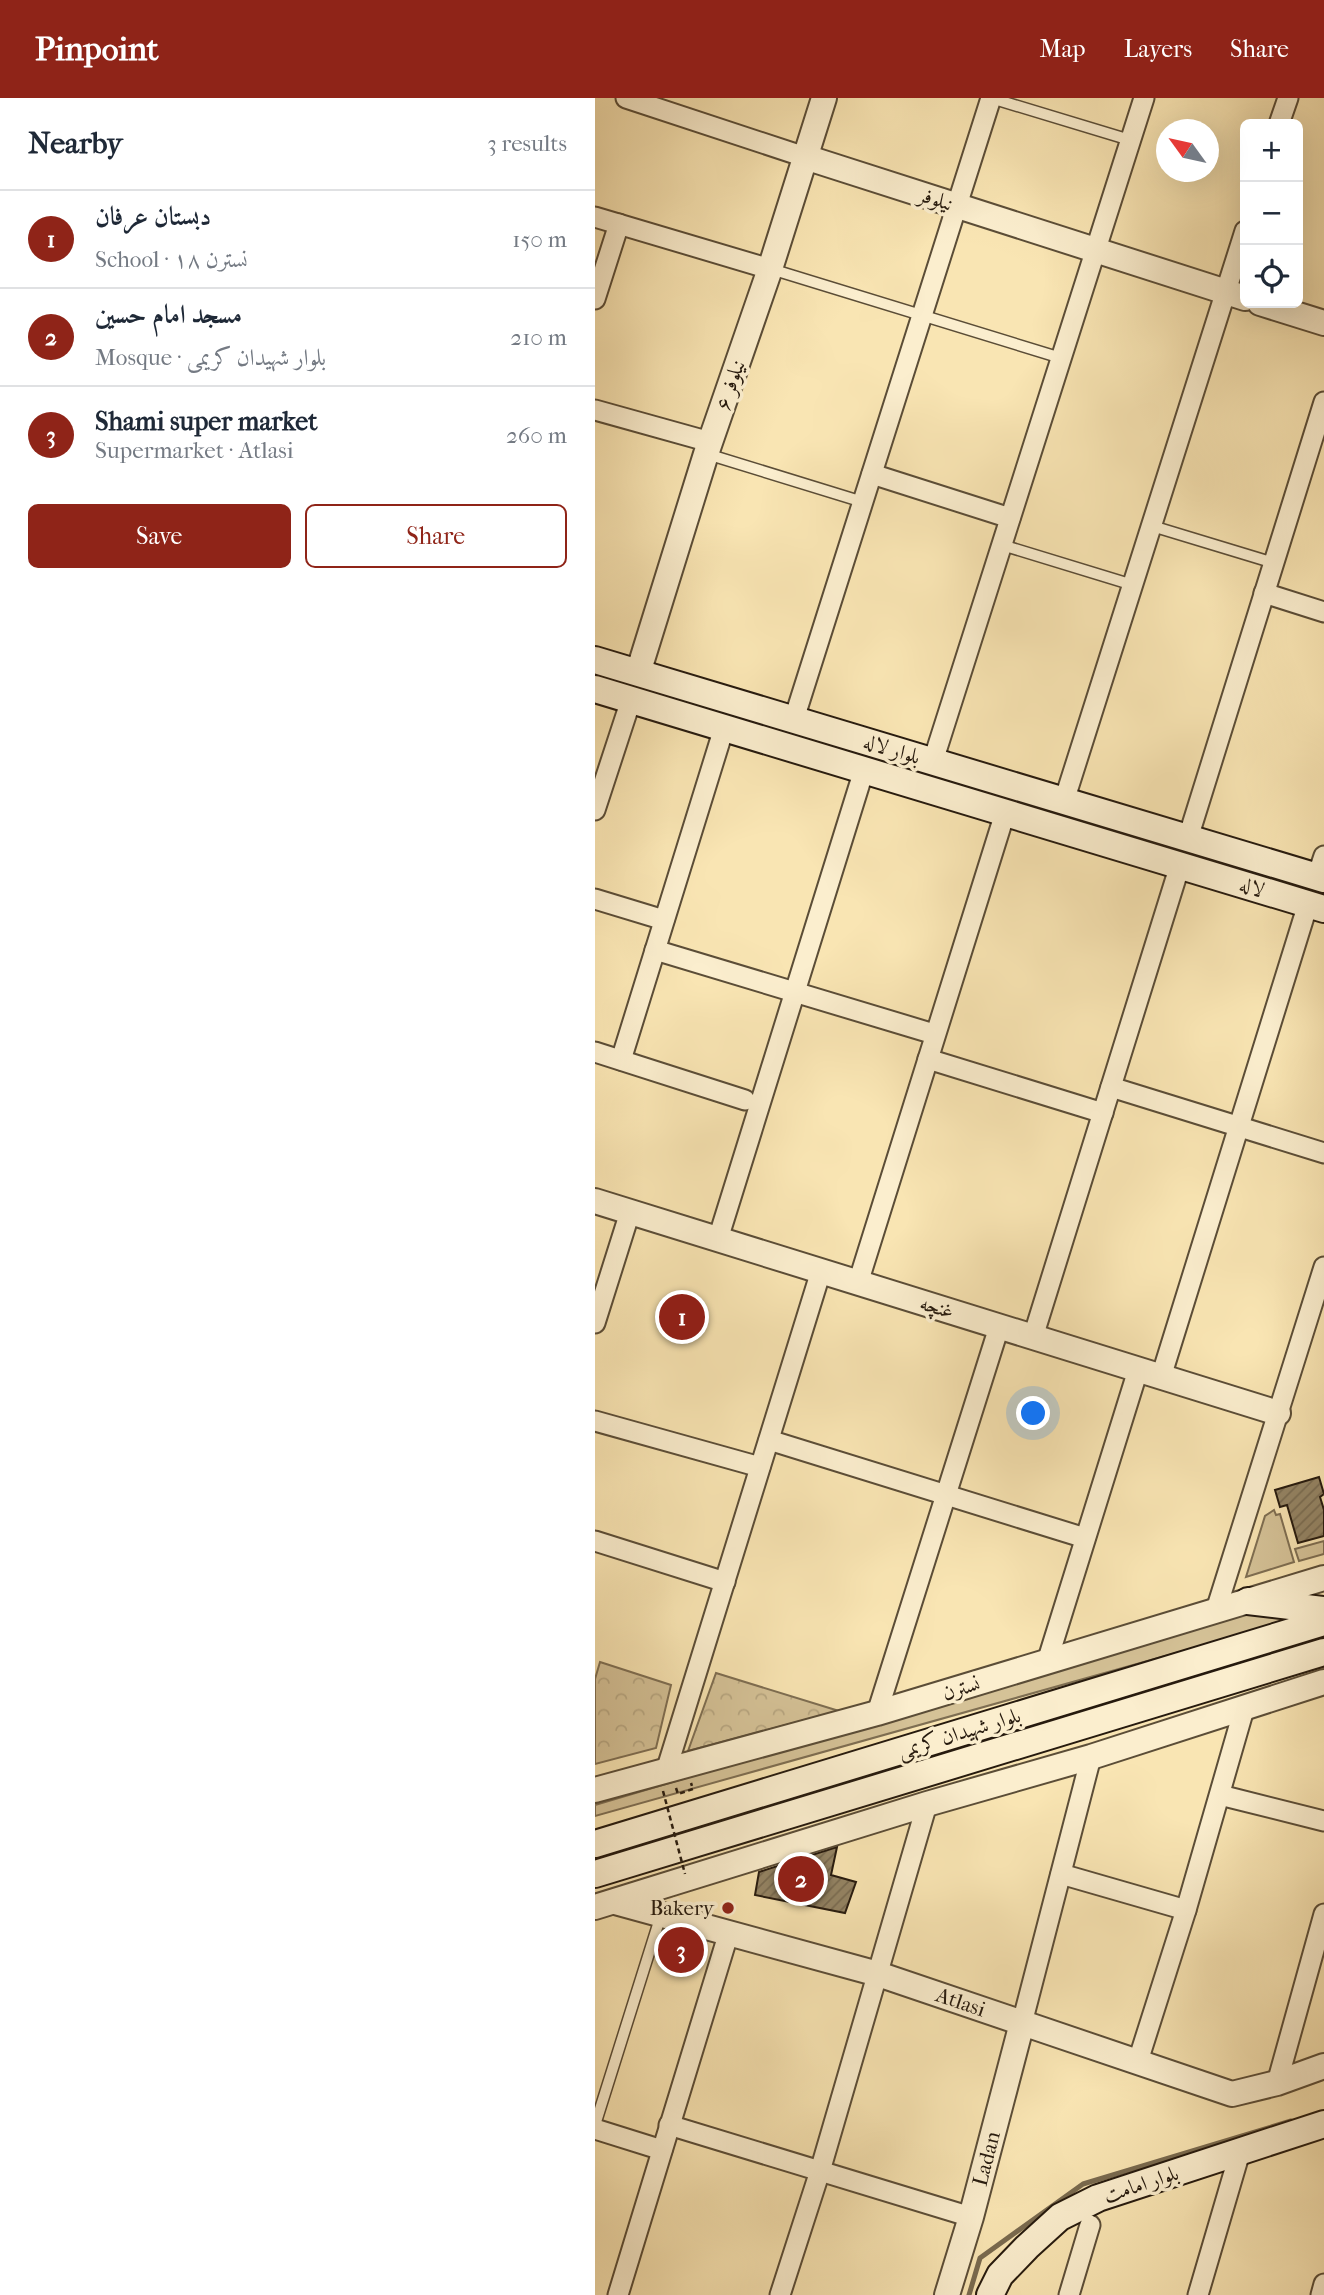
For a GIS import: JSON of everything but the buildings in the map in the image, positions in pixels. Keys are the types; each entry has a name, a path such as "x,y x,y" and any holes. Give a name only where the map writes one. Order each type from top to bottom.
{"main road":[{"name":"بلوار لاله","path":"595,660 1188,838"},
{"path":"631,700 638,673"},
{"name":"بلوار لاله","path":"595,689 1180,865"},
{"path":"1180,865 1188,838"},
{"name":"لاله","path":"1188,838 1322,871"},
{"name":"لاله","path":"1180,865 1316,907"},
{"path":"1248,1601 1324,1610"},
{"name":"بلوار شهیدان کریمی","path":"595,1844 1324,1622"},
{"name":"بلوار شهیدان کریمی","path":"595,1874 1324,1652"},
{"name":"بلوار امامت","path":"990,2295 1000,2275 1060,2217 1098,2198 1324,2124"}],"street":[{"name":"نیلوفر","path":"626,98 1236,295"},
{"name":"نیلوفر ۶","path":"638,673 708,448 770,269 824,98"},
{"path":"794,719 991,98"},
{"path":"933,761 1144,98"},
{"path":"1281,119 1288,98"},
{"path":"595,218 770,269"},
{"path":"595,299 619,224"},
{"path":"1064,801 1151,526 1236,295 1243,245"},
{"path":"1276,308 1324,323"},
{"path":"1188,838 1324,402"},
{"path":"595,410 708,448"},
{"path":"872,474 1010,518"},
{"path":"1264,593 1324,612"},
{"path":"595,810 631,700"},
{"path":"621,1060 724,728"},
{"path":"718,1239 864,770"},
{"path":"858,1283 1005,813"},
{"path":"1033,1337 1180,865"},
{"path":"595,898 664,920"},
{"path":"1047,1662 1085,1538 1149,1373 1316,907"},
{"path":"655,950 934,1034"},
{"path":"595,1052 745,1100"},
{"path":"928,1059 1103,1113"},
{"path":"1111,1087 1324,1153"},
{"name":"غنچه","path":"595,1201 1278,1413"},
{"path":"595,1323 630,1212"},
{"path":"1216,1610 1324,1267"},
{"path":"668,1783 725,1582 821,1272"},
{"path":"877,1713 999,1327"},
{"path":"595,1421 760,1467"},
{"path":"769,1440 1085,1538"},
{"path":"595,1541 725,1582"},
{"name":"نسترن","path":"595,1790 668,1783 877,1713 1324,1578"},
{"path":"605,1904 927,1804 1091,1757 1324,1682"},
{"path":"1138,2061 1186,1910 1244,1709"},
{"path":"1022,2023 1091,1757"},
{"path":"1220,1795 1324,1821"},
{"path":"780,2295 820,2171 927,1804"},
{"path":"1061,1874 1186,1910"},
{"name":"Atlasi","path":"605,1904 661,1914 878,1974 1233,2094 1277,2083 1324,2066"},
{"path":"1277,2083 1324,1914"},
{"path":"618,2295 729,1932"},
{"name":"Ladan","path":"947,2295 971,2217 1022,2023"},
{"path":"669,2125 971,2217"},
{"path":"595,2127 662,2150"},
{"path":"1198,2295 1240,2152"},
{"path":"1069,2295 1090,2225"},
{"path":"1321,2295 1324,2284"}],"lane":[{"path":"991,98 1130,140"},
{"path":"770,269 1061,358"},
{"path":"708,448 863,502"},
{"path":"1151,526 1274,563"},
{"path":"1002,545 1133,585"},
{"path":"595,2127 661,1914"}],"path":[{"path":"668,1783 678,1794 693,1789"},
{"path":"668,1783 685,1874"}],"green space":[{"path":"649,683 1174,844 1172,853 647,698"},
{"path":"1200,852 1324,890 1324,902 1197,864"},
{"path":"1274,1510 1276,1515 1280,1514 1294,1562 1246,1577 1265,1516"},
{"path":"1324,1541 1324,1554 1299,1561 1295,1549"},
{"path":"1257,1609 1308,1616 595,1816 595,1805"},
{"path":"600,1662 671,1685 656,1748 595,1764 595,1679"},
{"path":"716,1673 839,1711 688,1751"}],"waterway":[{"path":"969,2295 980,2258 1083,2184 1291,2121"}],"place":[{"name":"دبستان عرفان","path":"682,1317"},
{"name":"مسجد امام حسین","path":"801,1879"},
{"name":"Bakery","path":"728,1908"},
{"name":"Shami super market","path":"681,1950"}]}
